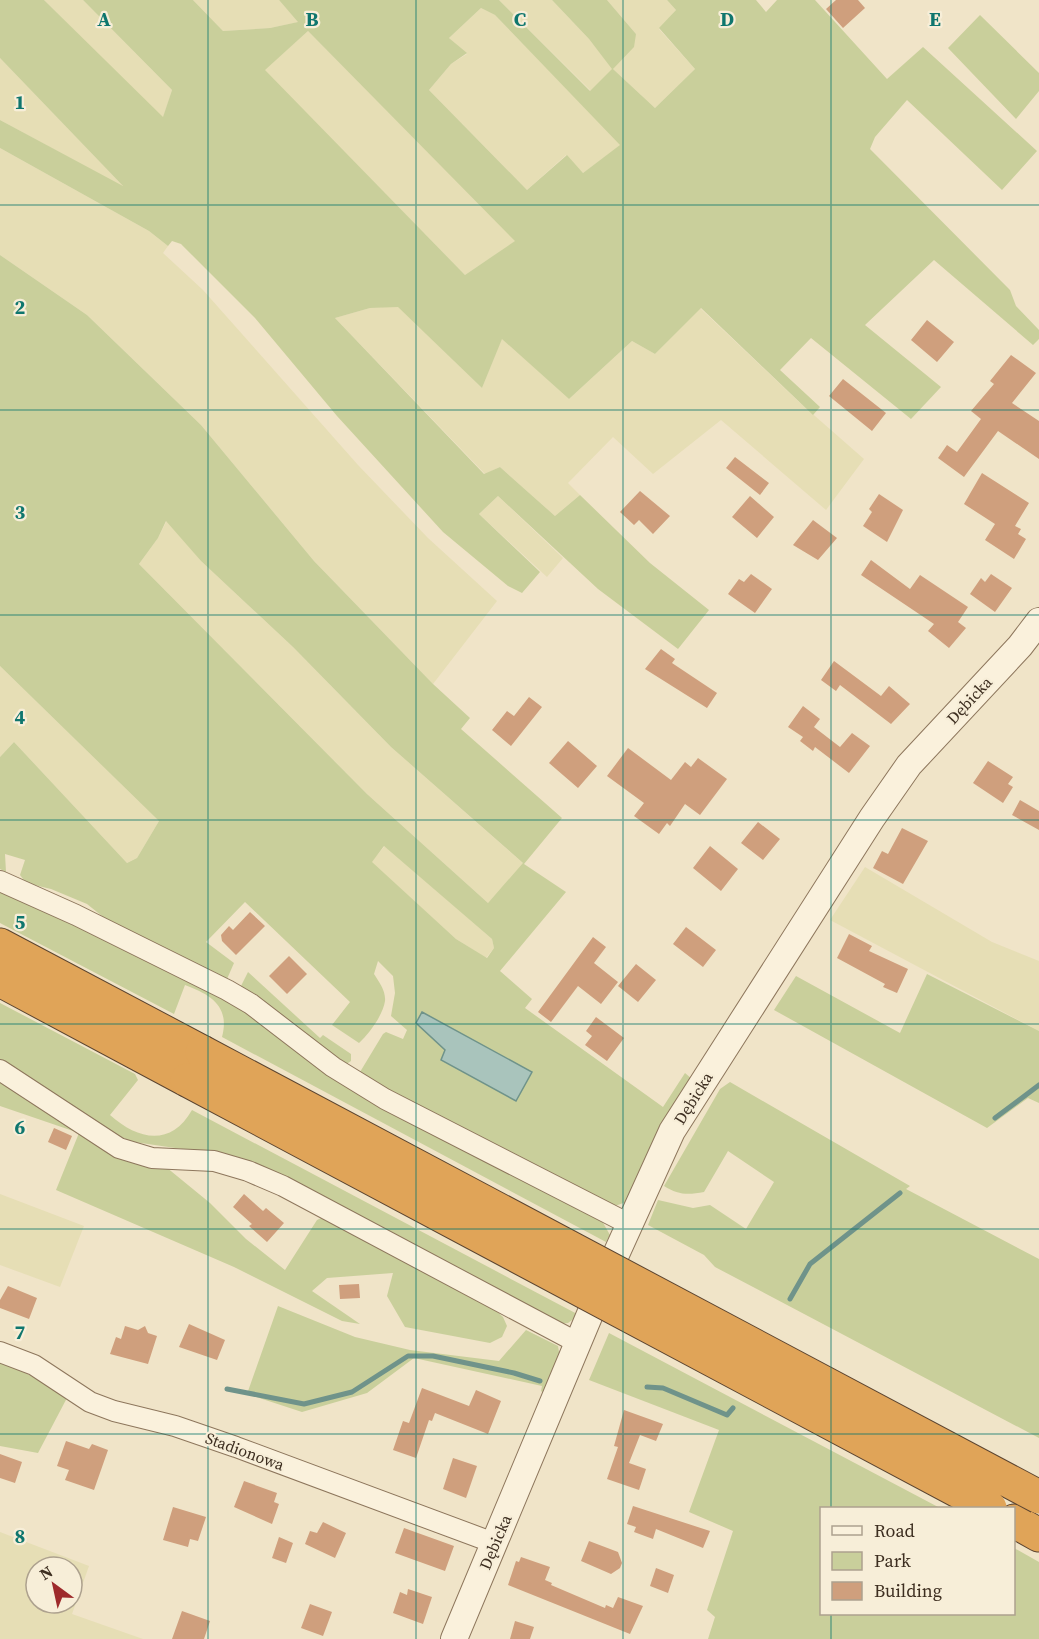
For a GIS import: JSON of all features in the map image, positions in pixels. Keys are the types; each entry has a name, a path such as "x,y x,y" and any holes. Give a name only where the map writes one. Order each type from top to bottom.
{"highway":[{"path":"0,945 1039,1497"},
{"path":"0,980 986,1507"},
{"path":"1015,1522 1039,1535"}],"street":[{"name":"Dębicka","path":"454,1639 629,1224 672,1131 872,818 909,765 1020,646 1039,621"},
{"path":"0,880 227,990 251,1004 333,1067 395,1104 629,1224"},
{"path":"0,1070 118,1148 152,1158 214,1161 248,1171 283,1186 578,1343"},
{"name":"Stadionowa","path":"0,1352 34,1365 90,1402 175,1426 494,1543"}],"shaded area":[{"path":"44,0 83,0 172,90 163,118"},
{"path":"193,0 279,0 299,22 270,28 223,31"},
{"path":"499,0 552,0 589,39 613,69 591,91"},
{"path":"607,0 667,0 676,10 659,29 695,69 655,108 613,69 636,34"},
{"path":"481,8 495,15 621,145 583,173 566,155 527,190 429,90 451,64 467,54 449,38"},
{"path":"308,31 516,241 465,275 264,70"},
{"path":"0,58 125,188 0,120"},
{"path":"0,148 149,231 168,246 163,253 203,290 358,465 428,538 497,601 433,684 314,561 201,425 87,315 0,255"},
{"path":"398,306 482,388 502,338 569,399 632,341 655,354 700,308 799,402 864,459 826,510 721,420 653,474 613,437 568,483 580,495 555,516 500,467 485,474 335,318 370,308"},
{"path":"498,496 563,558 547,577 479,514"},
{"path":"167,520 201,561 293,647 391,747 524,864 488,903 367,794 139,564 158,538"},
{"path":"0,666 159,821 137,858 127,863 14,742 0,757"},
{"path":"385,846 492,939 494,948 486,958 456,939 371,862"},
{"path":"865,867 992,942 1039,961 1039,1031 830,920"},
{"path":"0,1194 84,1226 60,1287 0,1265"},
{"path":"0,1532 60,1555 24,1555 24,1615 75,1615 143,1639 0,1639"},
{"path":"84,1564 89,1566 84,1580"}],"green space":[{"path":"0,0 44,0 163,117 172,90 83,0 193,0 223,31 270,28 298,22 279,0 499,0 590,91 612,69 589,39 552,0 607,0 636,34 634,47 613,69 655,108 695,69 659,28 676,10 667,0 756,0 766,12 777,0 815,0 887,79 923,47 1037,151 1002,190 907,100 875,137 870,149 1010,290 1016,306 1039,330 1039,339 1033,345 934,260 865,325 941,387 911,419 811,338 780,370 820,407 813,415 701,308 655,354 632,341 569,399 502,339 482,388 398,307 370,308 335,318 484,474 500,467 555,516 580,495 650,563 709,610 678,649 598,589 498,496 479,514 540,572 522,593 508,586 443,532 337,416 255,318 181,244 172,241 168,246 149,231 0,148 0,120 123,186 0,58","holes":["481,8 495,15 620,145 583,173 567,155 527,190 429,90 451,64 467,53 449,38","308,31 515,241 465,275 265,70"]},
{"path":"980,15 1039,73 1039,91 1016,119 948,48"},
{"path":"0,255 87,315 201,425 314,561 433,684 470,718 461,729 562,818 524,864 566,892 500,971 532,999 525,1008 663,1107 685,1073 692,1079 626,1202 615,1206 562,1178 553,1180 364,1077 360,1072 383,1034 386,1032 403,1039 407,1030 391,1016 395,993 393,976 378,961 374,974 383,990 385,1001 375,1024 359,1043 332,1025 350,1002 245,902 206,942 234,963 227,979 117,928 87,904 51,889 26,883 20,875 25,860 5,854 6,872 0,869 0,757 14,742 127,863 137,858 159,821 0,666","holes":["166,521 201,561 293,647 391,747 523,863 488,903 367,794 139,564 158,538","384,846 492,939 494,948 487,958 456,939 372,862"]},
{"path":"0,888 207,987 602,1221 610,1235 606,1242 222,1037 224,1027 221,1010 211,998 203,993 185,985 174,1014 0,923"},
{"path":"248,972 320,1038 323,1035 351,1054 351,1061 342,1067 240,988"},
{"path":"927,974 1039,1031 1039,1103 1028,1098 987,1128 774,1010 796,976 900,1033"},
{"path":"0,1003 135,1074 138,1080 110,1115 132,1130 154,1136 164,1134 184,1122 192,1110 579,1315 568,1323 558,1324 196,1151 134,1142 105,1131 0,1064"},
{"path":"0,1080 78,1133 0,1106"},
{"path":"730,1082 910,1186 906,1189 1039,1259 1039,1438 715,1267 704,1255 648,1225 658,1200 693,1208 710,1205 746,1229 774,1182 728,1151 704,1192 683,1194 664,1186 720,1089"},
{"path":"79,1133 98,1146 131,1162 166,1167 210,1203 246,1239 285,1270 317,1220 323,1217 492,1307 503,1317 507,1326 502,1337 490,1343 405,1327 387,1296 393,1273 327,1278 312,1291 360,1324 342,1321 234,1267 56,1190"},
{"path":"278,1306 355,1337 410,1350 499,1361 526,1330 558,1346 560,1358 545,1394 541,1391 542,1386 414,1358 367,1393 302,1412 247,1394"},
{"path":"609,1333 938,1507 820,1507 820,1615 1015,1615 1015,1549 1039,1562 1039,1639 708,1639 715,1617 707,1610 733,1531 689,1512 719,1430 589,1380"},
{"path":"0,1363 16,1368 68,1396 38,1453 0,1446"}],"water":[{"path":"422,1012 532,1072 516,1101 441,1060 445,1050 416,1023"}],"building":[{"path":"836,0 858,0 865,8 843,28 826,9"},
{"path":"927,320 954,342 937,362 911,340"},
{"path":"1011,355 1036,373 1012,403 1039,421 1039,459 998,431 964,477 938,458 947,445 957,452 981,419 971,411 994,384 990,381"},
{"path":"843,379 886,413 872,431 829,396"},
{"path":"735,457 769,483 760,495 726,468"},
{"path":"982,473 1029,503 1015,526 1021,529 1018,534 1026,539 1014,559 985,540 995,524 964,504"},
{"path":"640,491 670,516 653,534 639,520 634,525 620,512"},
{"path":"879,494 903,510 887,542 863,526 872,512 869,509"},
{"path":"750,496 774,517 757,538 732,517"},
{"path":"813,520 837,538 818,560 793,545"},
{"path":"871,560 910,589 920,575 968,607 958,622 966,628 949,648 928,631 934,624 861,575"},
{"path":"751,574 772,589 755,613 728,594 739,579 744,582"},
{"path":"991,574 1012,588 995,612 970,594 981,578 985,582"},
{"path":"661,649 675,659 672,663 717,693 707,708 645,669"},
{"path":"834,661 881,696 889,686 910,704 891,724 840,685 836,691 821,680"},
{"path":"529,697 542,707 511,746 492,730 507,711 514,716"},
{"path":"803,706 820,719 814,727 840,747 852,733 870,746 849,773 815,747 813,751 800,741 803,737 788,727"},
{"path":"568,741 597,766 578,788 549,763"},
{"path":"628,748 671,780 685,762 691,767 698,758 727,779 700,815 685,804 670,826 667,823 659,834 634,816 644,803 607,776"},
{"path":"988,761 1013,777 1008,784 1013,787 1003,803 973,783"},
{"path":"1020,800 1039,811 1039,830 1012,815"},
{"path":"758,822 780,839 763,860 741,843"},
{"path":"902,828 928,841 903,884 873,868 882,851 888,854"},
{"path":"710,846 738,869 721,891 693,868"},
{"path":"250,912 265,926 236,955 222,941 221,935 229,926 233,930"},
{"path":"686,927 716,950 703,967 673,944"},
{"path":"849,934 872,946 869,951 908,969 897,993 883,987 885,984 837,958"},
{"path":"593,937 606,947 594,963 618,982 601,1004 578,986 551,1022 538,1012"},
{"path":"289,956 307,974 287,994 269,976"},
{"path":"636,964 656,980 638,1002 618,986"},
{"path":"596,1017 624,1038 607,1061 585,1045 592,1036 586,1031"},
{"path":"54,1128 72,1136 66,1150 48,1142"},
{"path":"244,1194 263,1211 266,1208 284,1223 267,1242 233,1207"},
{"path":"359,1284 360,1298 340,1299 339,1285"},
{"path":"8,1286 37,1298 29,1319 0,1308 0,1300"},
{"path":"189,1324 225,1340 217,1360 179,1347"},
{"path":"125,1326 138,1330 145,1326 148,1333 157,1336 148,1364 110,1354 116,1337 121,1339"},
{"path":"422,1388 469,1406 476,1390 501,1401 488,1434 435,1413 432,1421 429,1420 416,1458 393,1450 403,1421 409,1423"},
{"path":"624,1410 663,1424 656,1441 640,1435 629,1463 646,1469 639,1490 607,1479 618,1447 614,1446"},
{"path":"66,1441 89,1449 92,1444 108,1450 94,1490 65,1480 69,1470 57,1466"},
{"path":"0,1454 22,1462 15,1483 0,1478"},
{"path":"453,1458 477,1466 466,1498 443,1489"},
{"path":"244,1481 277,1493 274,1502 279,1504 272,1524 234,1507"},
{"path":"633,1506 710,1531 703,1548 656,1529 653,1539 634,1532 636,1527 627,1524"},
{"path":"173,1507 206,1517 198,1541 190,1539 188,1547 163,1540"},
{"path":"323,1522 346,1533 335,1558 305,1544 310,1531 317,1533"},
{"path":"404,1528 454,1546 445,1571 395,1553"},
{"path":"279,1537 293,1543 286,1563 272,1558"},
{"path":"589,1541 618,1552 622,1563 620,1568 611,1574 581,1561"},
{"path":"521,1557 550,1567 545,1580 552,1583 551,1585 605,1608 606,1605 613,1608 618,1597 643,1606 630,1634 508,1585 516,1561 519,1562"},
{"path":"656,1568 674,1575 668,1593 650,1586"},
{"path":"408,1589 432,1597 423,1624 393,1613 400,1592 407,1595"},
{"path":"310,1604 332,1612 323,1636 301,1628"},
{"path":"182,1611 210,1621 204,1639 172,1639"},
{"path":"515,1621 534,1627 530,1639 510,1639"}],"waterway":[{"path":"995,1118 1039,1085"},
{"path":"790,1299 810,1264 900,1193"},
{"path":"227,1389 304,1404 352,1392 408,1356 433,1356 514,1373 540,1381"},
{"path":"647,1387 663,1388 727,1415 733,1408"}]}
